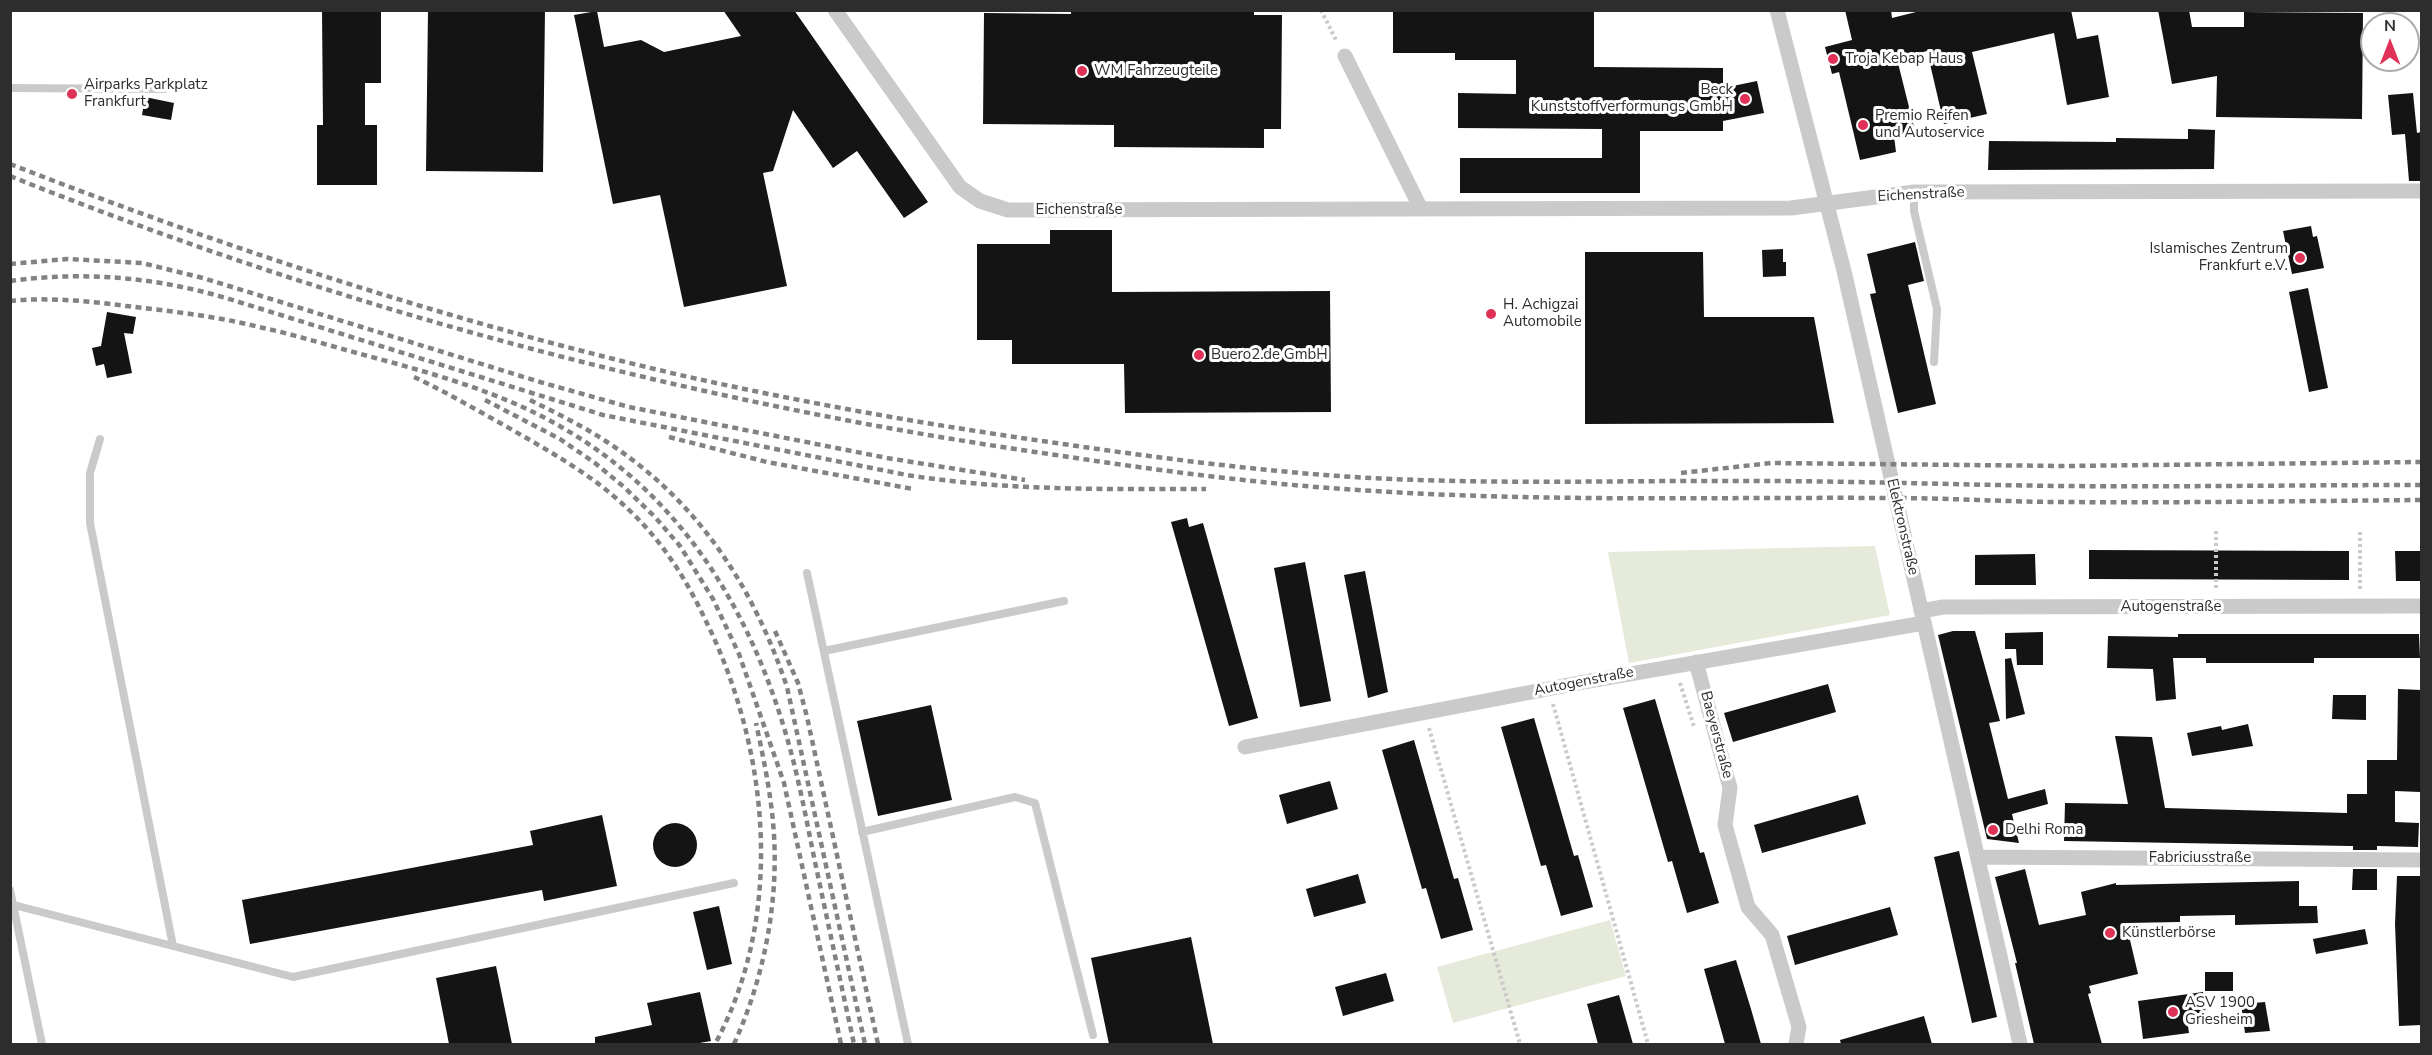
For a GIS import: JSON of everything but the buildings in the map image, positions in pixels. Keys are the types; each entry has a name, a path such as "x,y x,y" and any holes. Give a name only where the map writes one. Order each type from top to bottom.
{"street":[{"name":"Eichenstraße","path":"835,10 960,187 980,201 1008,210 1791,208 1914,192 2421,191"},
{"name":"Elektronstraße","path":"1777,10 1826,203 2020,1044"},
{"path":"1345,56 1421,209"},
{"name":"Autogenstraße","path":"1245,747 1923,617 1943,607 2421,606"},
{"name":"Baeyerstraße","path":"1696,662 1730,788 1725,825 1748,907 1772,935 1799,1027 1796,1044"},
{"name":"Fabriciusstraße","path":"1978,857 2421,860"}],"lane":[{"path":"10,88 164,89"},
{"path":"1914,192 1914,211 1937,309 1934,362"},
{"path":"100,439 90,473 90,523 173,946"},
{"path":"807,573 908,1044"},
{"path":"824,651 1064,602"},
{"path":"862,832 1015,797 1035,803 1093,1035"},
{"path":"12,905 292,977 734,883"},
{"path":"10,890 42,1044"}],"path":[{"path":"1321,10 1345,56"},
{"path":"2216,531 2216,594"},
{"path":"2360,532 2360,594"},
{"path":"1549,689 1648,1044"},
{"path":"1425,712 1520,1044"}],"green space":[{"path":"1875,546 1890,615 1629,663 1608,552"},
{"path":"1610,920 1626,976 1453,1023 1437,967"}],"railway":[{"path":"10,164 175,225 341,282 510,332 595,354 680,375 867,413 1156,457 1291,472 1433,480 1795,481 2109,486 2422,485"},
{"path":"10,176 137,225 265,269 394,310 525,347 656,380 789,409 922,434 1135,467 1334,488 1504,497 1913,498 2043,502 2422,500"},
{"path":"10,264 67,259 142,263 203,278 540,382 629,407 887,458 1025,480"},
{"path":"10,281 92,276 172,285 226,298 603,415 907,475 1019,486 1206,489"},
{"path":"10,301 39,299 83,301 209,317 281,332 429,373 485,391 538,414 604,455 641,486 674,520 703,557 729,597 751,640 769,684 798,780 854,1044"},
{"path":"414,377 552,453 615,497 662,546 689,588 704,617 726,667 743,720 755,775 760,830 760,886 752,940 738,993 715,1044"},
{"path":"485,400 560,439 624,487 655,517 680,546 713,599 739,654 784,783 841,1044"},
{"path":"530,400 607,442 669,491 718,549 757,614 787,687 865,1044"},
{"path":"669,437 767,462 913,489"},
{"path":"1681,473 1771,463 2064,466 2422,462"},
{"path":"775,631 798,683 807,717 878,1044"},
{"path":"734,1044 762,964 768,936 774,879 775,850 772,810 756,723"}],"place":[{"name":"Troja Kebap Haus","path":"1833,59"},
{"name":"WM Fahrzeugteile","path":"1082,71"},
{"name":"Airparks Parkplatz Frankfurt","path":"72,94"},
{"name":"Beck Kunststoffverformungs GmbH","path":"1745,99"},
{"name":"Premio Reifen und Autoservice","path":"1863,125"},
{"name":"Islamisches Zentrum Frankfurt e.V.","path":"2300,258"},
{"name":"H. Achigzai Automobile","path":"1491,314"},
{"name":"Buero2.de GmbH","path":"1199,355"},
{"name":"Delhi Roma","path":"1993,830"},
{"name":"Künstlerbörse","path":"2110,933"},
{"name":"ASV 1900 Griesheim","path":"2173,1012"}]}
